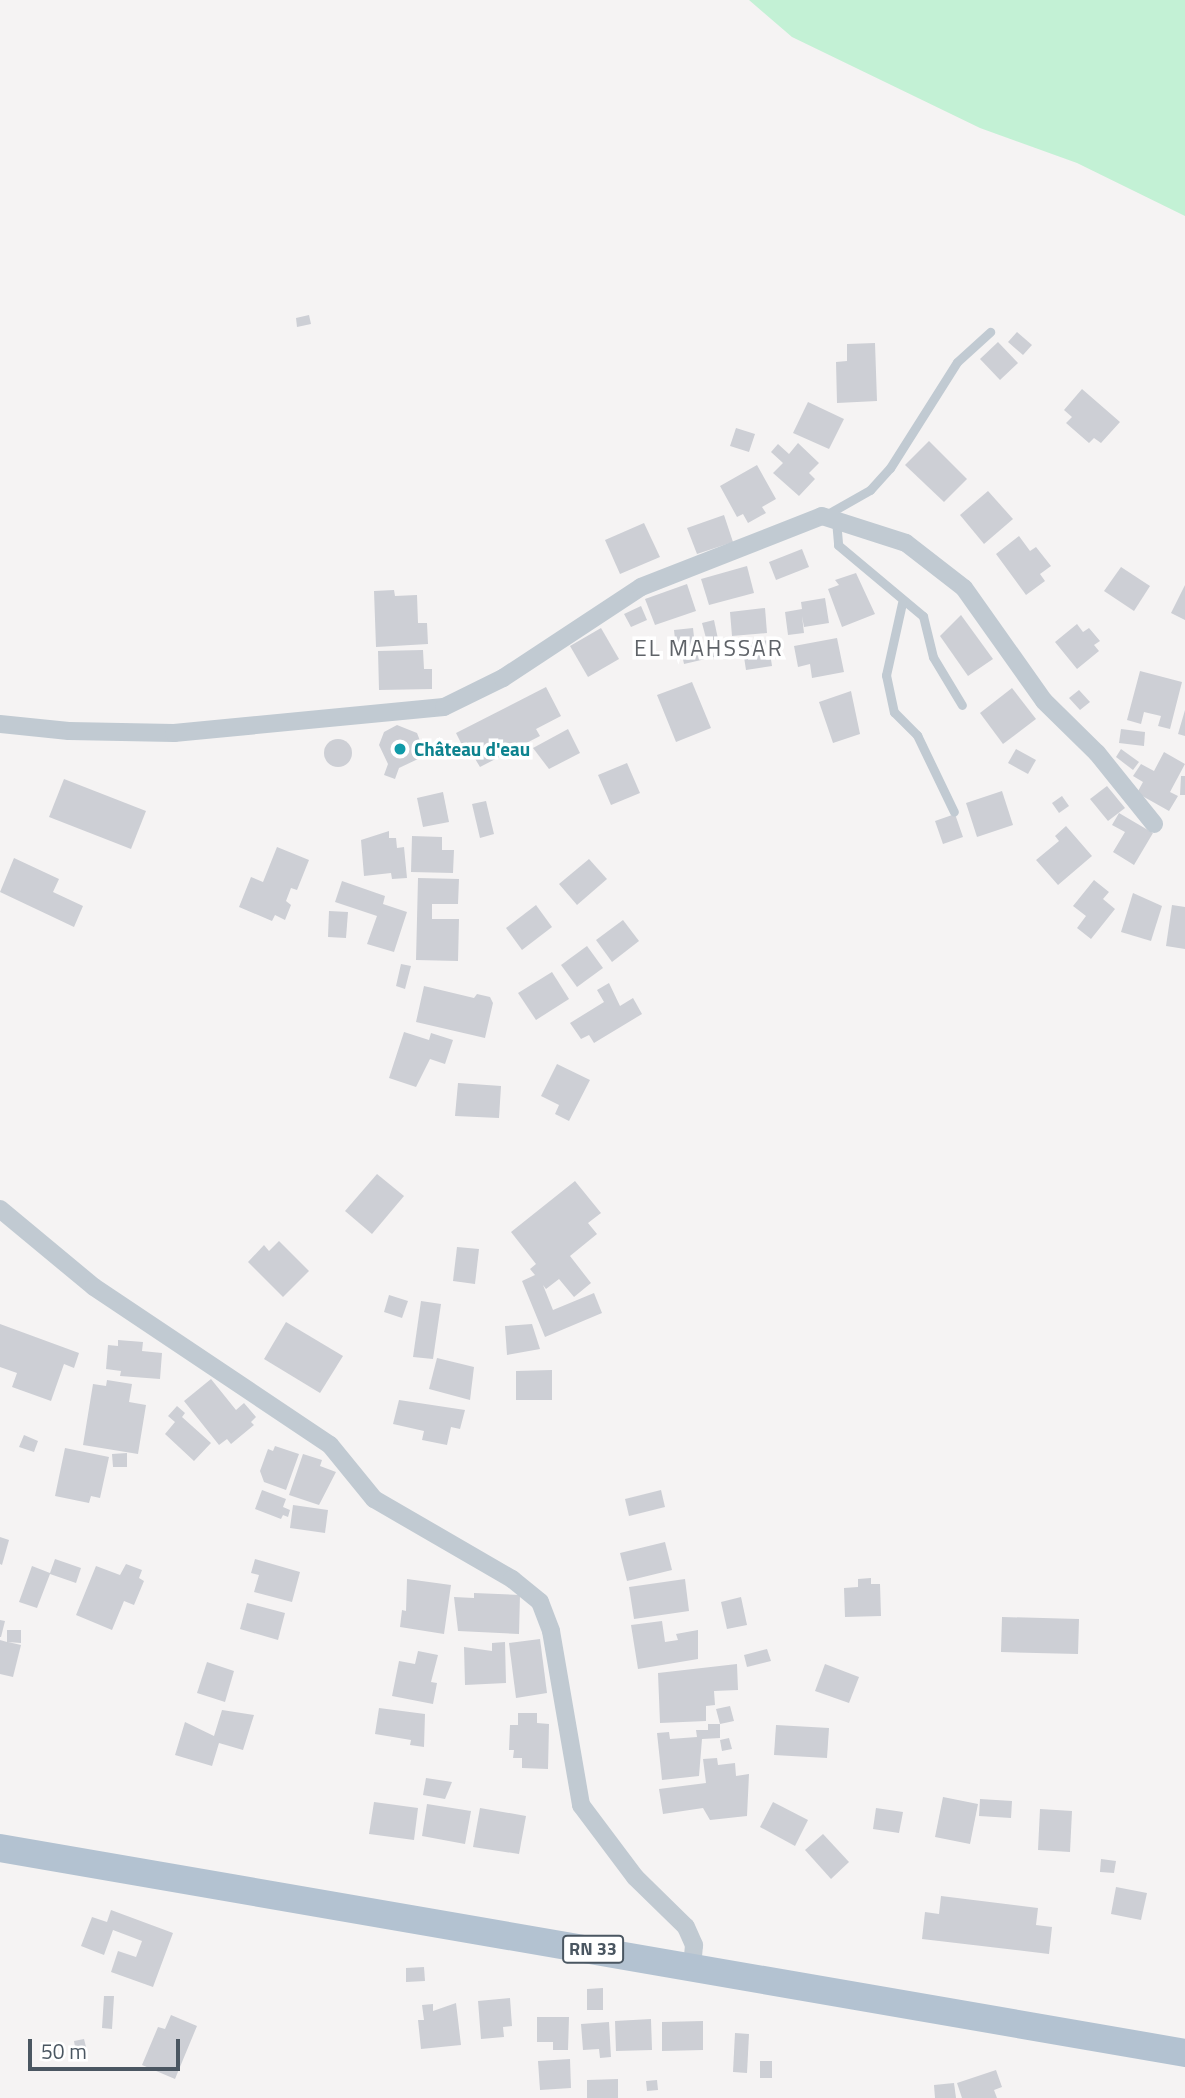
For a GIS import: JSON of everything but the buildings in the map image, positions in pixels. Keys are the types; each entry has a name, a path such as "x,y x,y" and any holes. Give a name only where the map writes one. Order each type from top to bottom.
{"main road":[{"name":"RN 33","path":"0,1848 1185,2053"}],"street":[{"path":"0,724 69,732 174,733 444,707 503,678 641,587 829,517 905,543 964,588 1044,701 1097,753 1154,824"},
{"path":"0,1209 94,1287 330,1445 373,1499 512,1578 540,1602 551,1631 581,1805 635,1878 685,1927 694,1945 692,1966"}],"lane":[{"path":"962,705 933,657 923,616 902,603 838,545 829,517 870,490 890,468 957,362 990,332"},
{"path":"902,603 886,675 894,712 917,735 954,812"}],"green space":[{"path":"749,0 1185,0 1185,216 1077,163 980,128 792,37"}],"place":[{"name":"Château d'eau","path":"400,749"}],"district":[{"name":"EL MAHSSAR","path":"709,648"}]}
